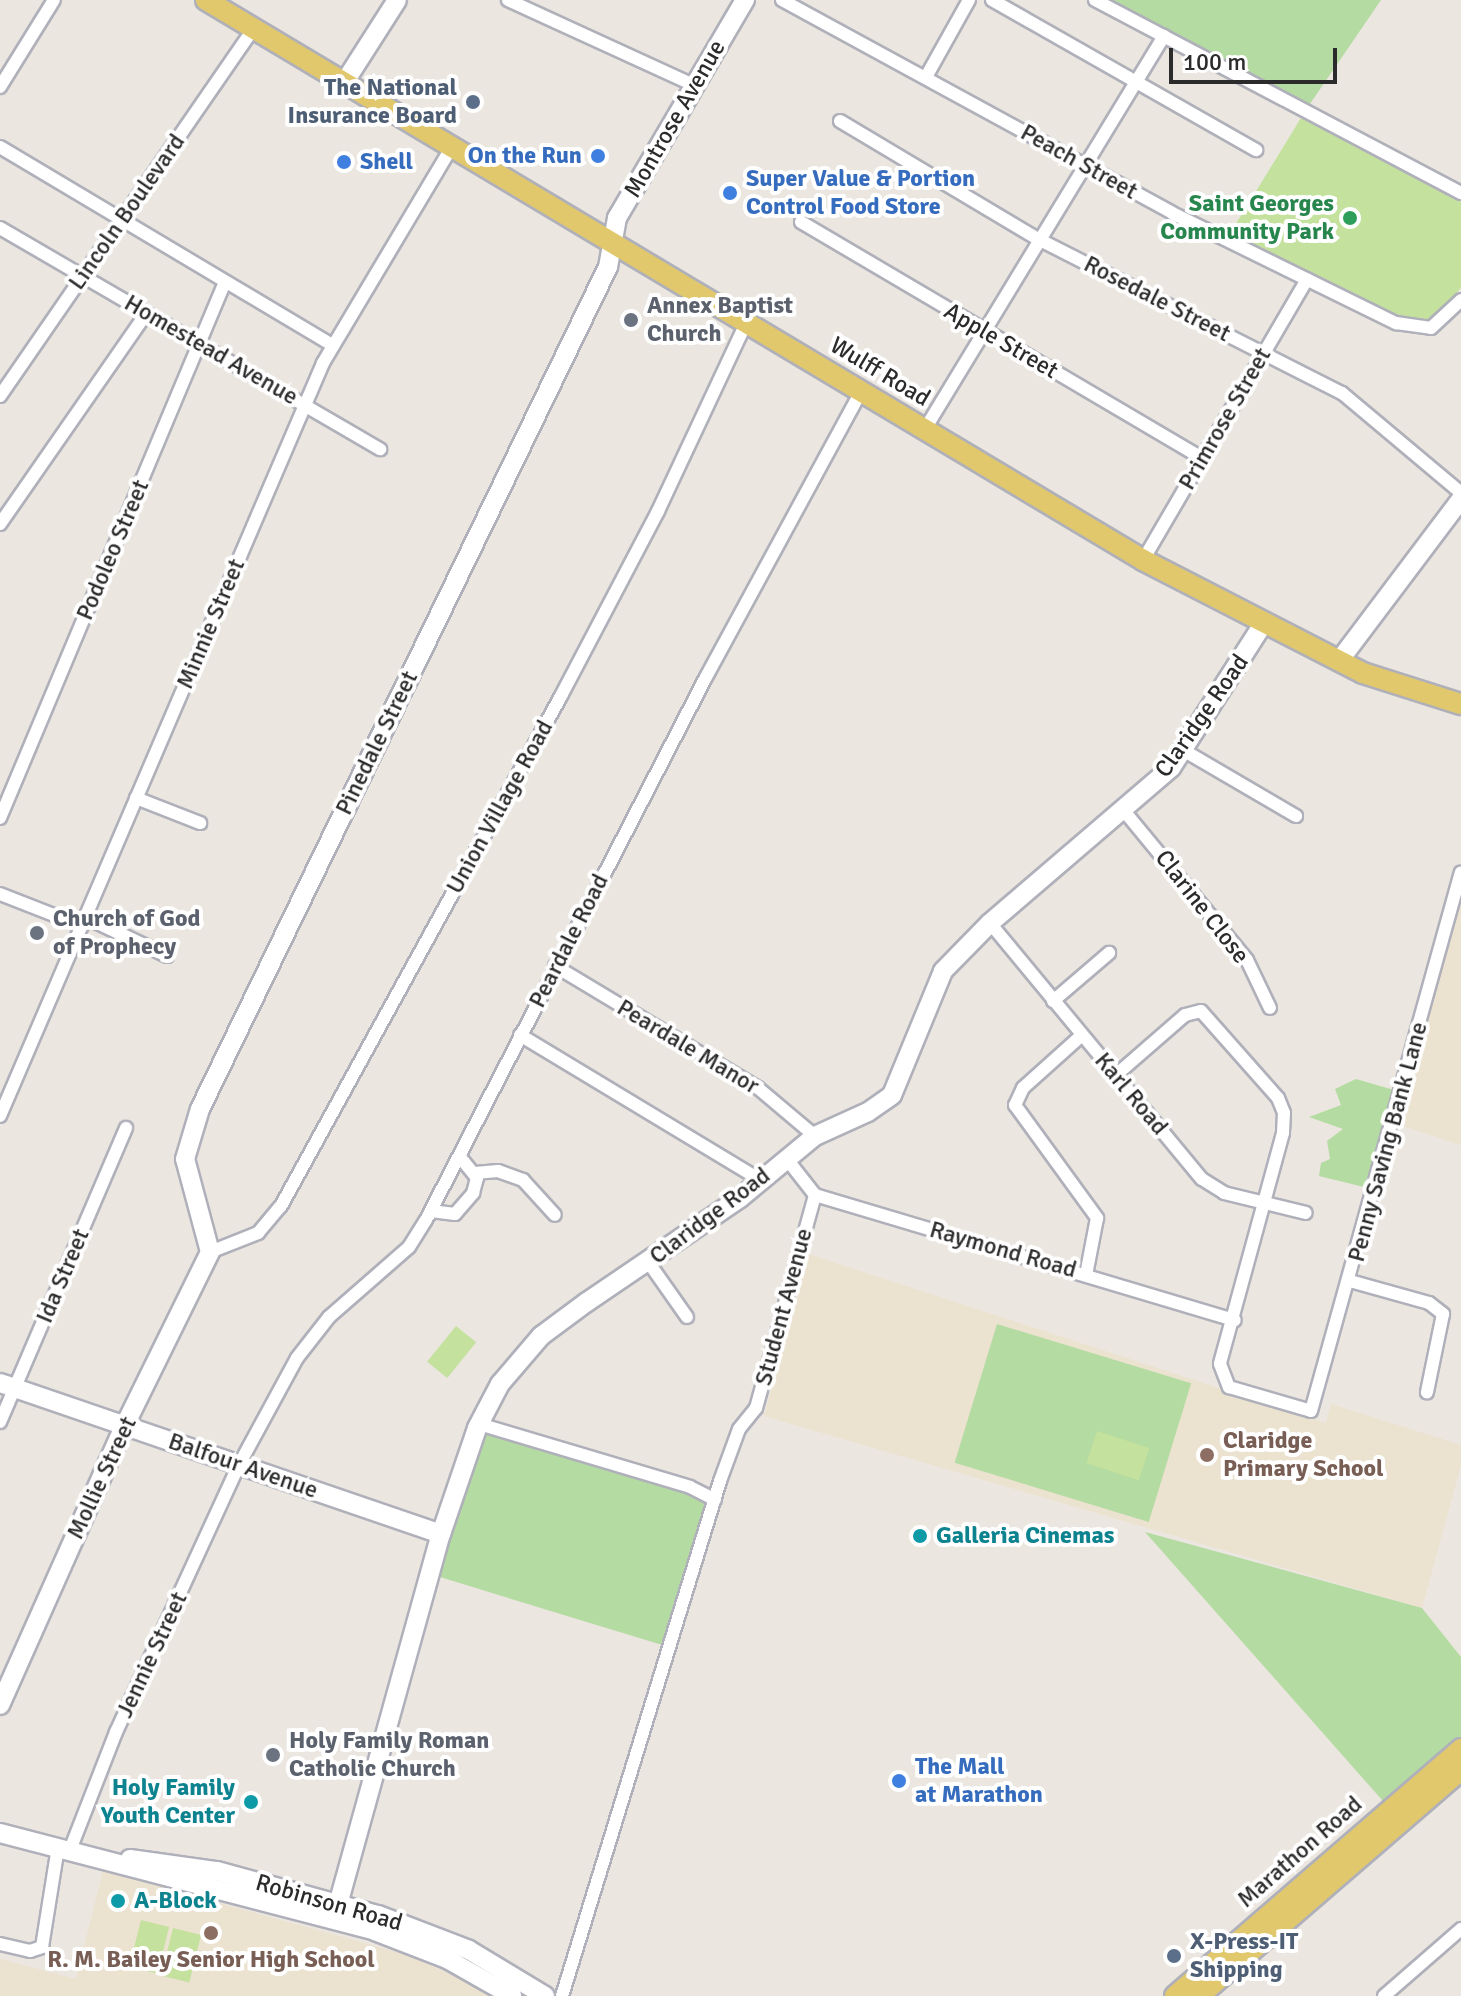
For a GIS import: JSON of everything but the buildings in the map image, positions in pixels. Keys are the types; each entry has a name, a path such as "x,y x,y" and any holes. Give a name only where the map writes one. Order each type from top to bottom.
{"main road":[{"name":"Wulff Road","path":"206,0 1143,560 1339,661 1461,704"},
{"name":"Marathon Road","path":"1175,1996 1461,1749"},
{"name":"Marathon Road","path":"1199,1996 1461,1770"}],"street":[{"path":"0,87 54,0"},
{"path":"344,83 397,0"},
{"path":"508,0 694,85"},
{"name":"Montrose Avenue","path":"610,241 617,218 745,0"},
{"name":"Peach Street","path":"782,0 1085,166 1307,279 1415,329 1439,325 1461,300"},
{"path":"926,77 969,0"},
{"path":"992,0 1256,150"},
{"path":"1095,0 1461,193"},
{"name":"Lincoln Boulevard","path":"0,396 254,28"},
{"path":"925,429 1164,36"},
{"name":"Rosedale Street","path":"840,121 1040,240 1342,393 1461,493"},
{"path":"0,147 331,344"},
{"name":"Minnie Street","path":"0,1116 331,344 452,147"},
{"name":"Apple Street","path":"801,222 1202,458"},
{"name":"Homestead Avenue","path":"0,228 380,449"},
{"name":"Pinedale Street","path":"210,1252 185,1159 200,1109 608,267 610,241"},
{"name":"Primrose Street","path":"1143,560 1307,279"},
{"name":"Podoleo Street","path":"0,818 225,282"},
{"path":"0,524 146,314"},
{"name":"Union Village Road","path":"210,1252 258,1233 281,1206 568,683 658,511 746,323"},
{"name":"Peardale Road","path":"240,1463 315,1331 409,1247 431,1211 555,966 861,391"},
{"path":"1339,661 1461,499"},
{"name":"Claridge Road","path":"336,1910 441,1534 479,1424 500,1384 541,1336 649,1263 815,1136 868,1112 892,1095 943,971 990,923 1125,812 1183,750 1263,624"},
{"path":"1183,750 1296,816"},
{"path":"136,798 200,823"},
{"name":"Clarine Close","path":"1125,812 1247,960 1270,1008"},
{"name":"Penny Saving Bank Lane","path":"1235,1320 1220,1364 1229,1387 1311,1411 1350,1281 1461,872"},
{"path":"0,894 84,922 167,956"},
{"name":"Karl Road","path":"990,923 1202,1179 1224,1193 1306,1213"},
{"path":"1053,1001 1109,953"},
{"name":"Peardale Manor","path":"555,966 758,1088 815,1136"},
{"path":"1116,1075 1185,1015 1207,1013 1270,1087 1284,1113 1267,1203 1235,1320"},
{"path":"520,1035 760,1180"},
{"path":"1082,1035 1023,1088 1015,1105 1097,1218 1086,1275"},
{"name":"Ida Street","path":"0,1422 8,1386 126,1128"},
{"path":"431,1211 444,1216 460,1211 477,1183 475,1173 459,1156"},
{"path":"786,1158 815,1195"},
{"path":"475,1173 498,1171 523,1180 555,1215"},
{"name":"Raymond Road","path":"815,1195 1235,1320"},
{"name":"Student Avenue","path":"562,1996 720,1481 739,1429 751,1419 815,1195"},
{"name":"Mollie Street","path":"0,1705 124,1427 210,1252"},
{"path":"649,1263 687,1317"},
{"path":"1350,1281 1429,1303 1443,1314 1427,1392"},
{"name":"Balfour Avenue","path":"8,1386 441,1534"},
{"path":"479,1424 690,1487 715,1500"},
{"name":"Jennie Street","path":"0,1944 30,1951 42,1947 64,1849 240,1463"},
{"path":"690,1487 720,1481"},
{"name":"Robinson Road","path":"0,1833 98,1857 193,1867 446,1940 545,1996"},
{"name":"Robinson Road","path":"336,1910 415,1944 512,1996"},
{"path":"1384,1996 1461,1929"}],"shaded area":[{"path":"1461,888 1461,1145 1397,1124"},
{"name":"Claridge Primary School","path":"808,1254 1326,1423 1331,1404 1461,1445 1461,1465 1422,1608 764,1416"},
{"name":"R. M. Bailey Senior High School","path":"103,1871 411,1956 496,1996 0,1996 0,1959 76,1979"}],"green space":[{"path":"1086,0 1381,0 1301,117"},
{"name":"Saint Georges Community Park","path":"1301,118 1461,201 1461,288 1431,321 1398,318 1229,235"},
{"path":"1356,1079 1394,1090 1368,1188 1319,1176 1321,1163 1330,1159 1327,1141 1343,1129 1309,1117 1341,1105 1335,1089"},
{"path":"997,1324 1191,1383 1149,1522 955,1463"},
{"path":"456,1326 476,1342 447,1378 427,1362"},
{"path":"482,1431 707,1500 662,1645 438,1576"},
{"path":"1097,1431 1149,1448 1139,1480 1086,1463"},
{"path":"1145,1532 1422,1608 1461,1657 1461,1748 1390,1809"},
{"path":"141,1920 169,1927 158,1974 129,1967"},
{"path":"173,1928 201,1935 189,1983 161,1976"}],"place":[{"name":"The National Insurance Board","path":"473,102"},
{"name":"On the Run","path":"598,156"},
{"name":"Shell","path":"344,162"},
{"name":"Super Value & Portion Control Food Store","path":"730,193"},
{"name":"Saint Georges Community Park","path":"1350,218"},
{"name":"Annex Baptist Church","path":"631,320"},
{"name":"Church of God of Prophecy","path":"37,933"},
{"name":"Claridge Primary School","path":"1207,1455"},
{"name":"Galleria Cinemas","path":"920,1536"},
{"name":"Holy Family Roman Catholic Church","path":"273,1755"},
{"name":"The Mall at Marathon","path":"899,1781"},
{"name":"Holy Family Youth Center","path":"251,1802"},
{"name":"A-Block","path":"118,1901"},
{"name":"R. M. Bailey Senior High School","path":"211,1933"},
{"name":"X-Press-IT Shipping","path":"1174,1956"}]}
